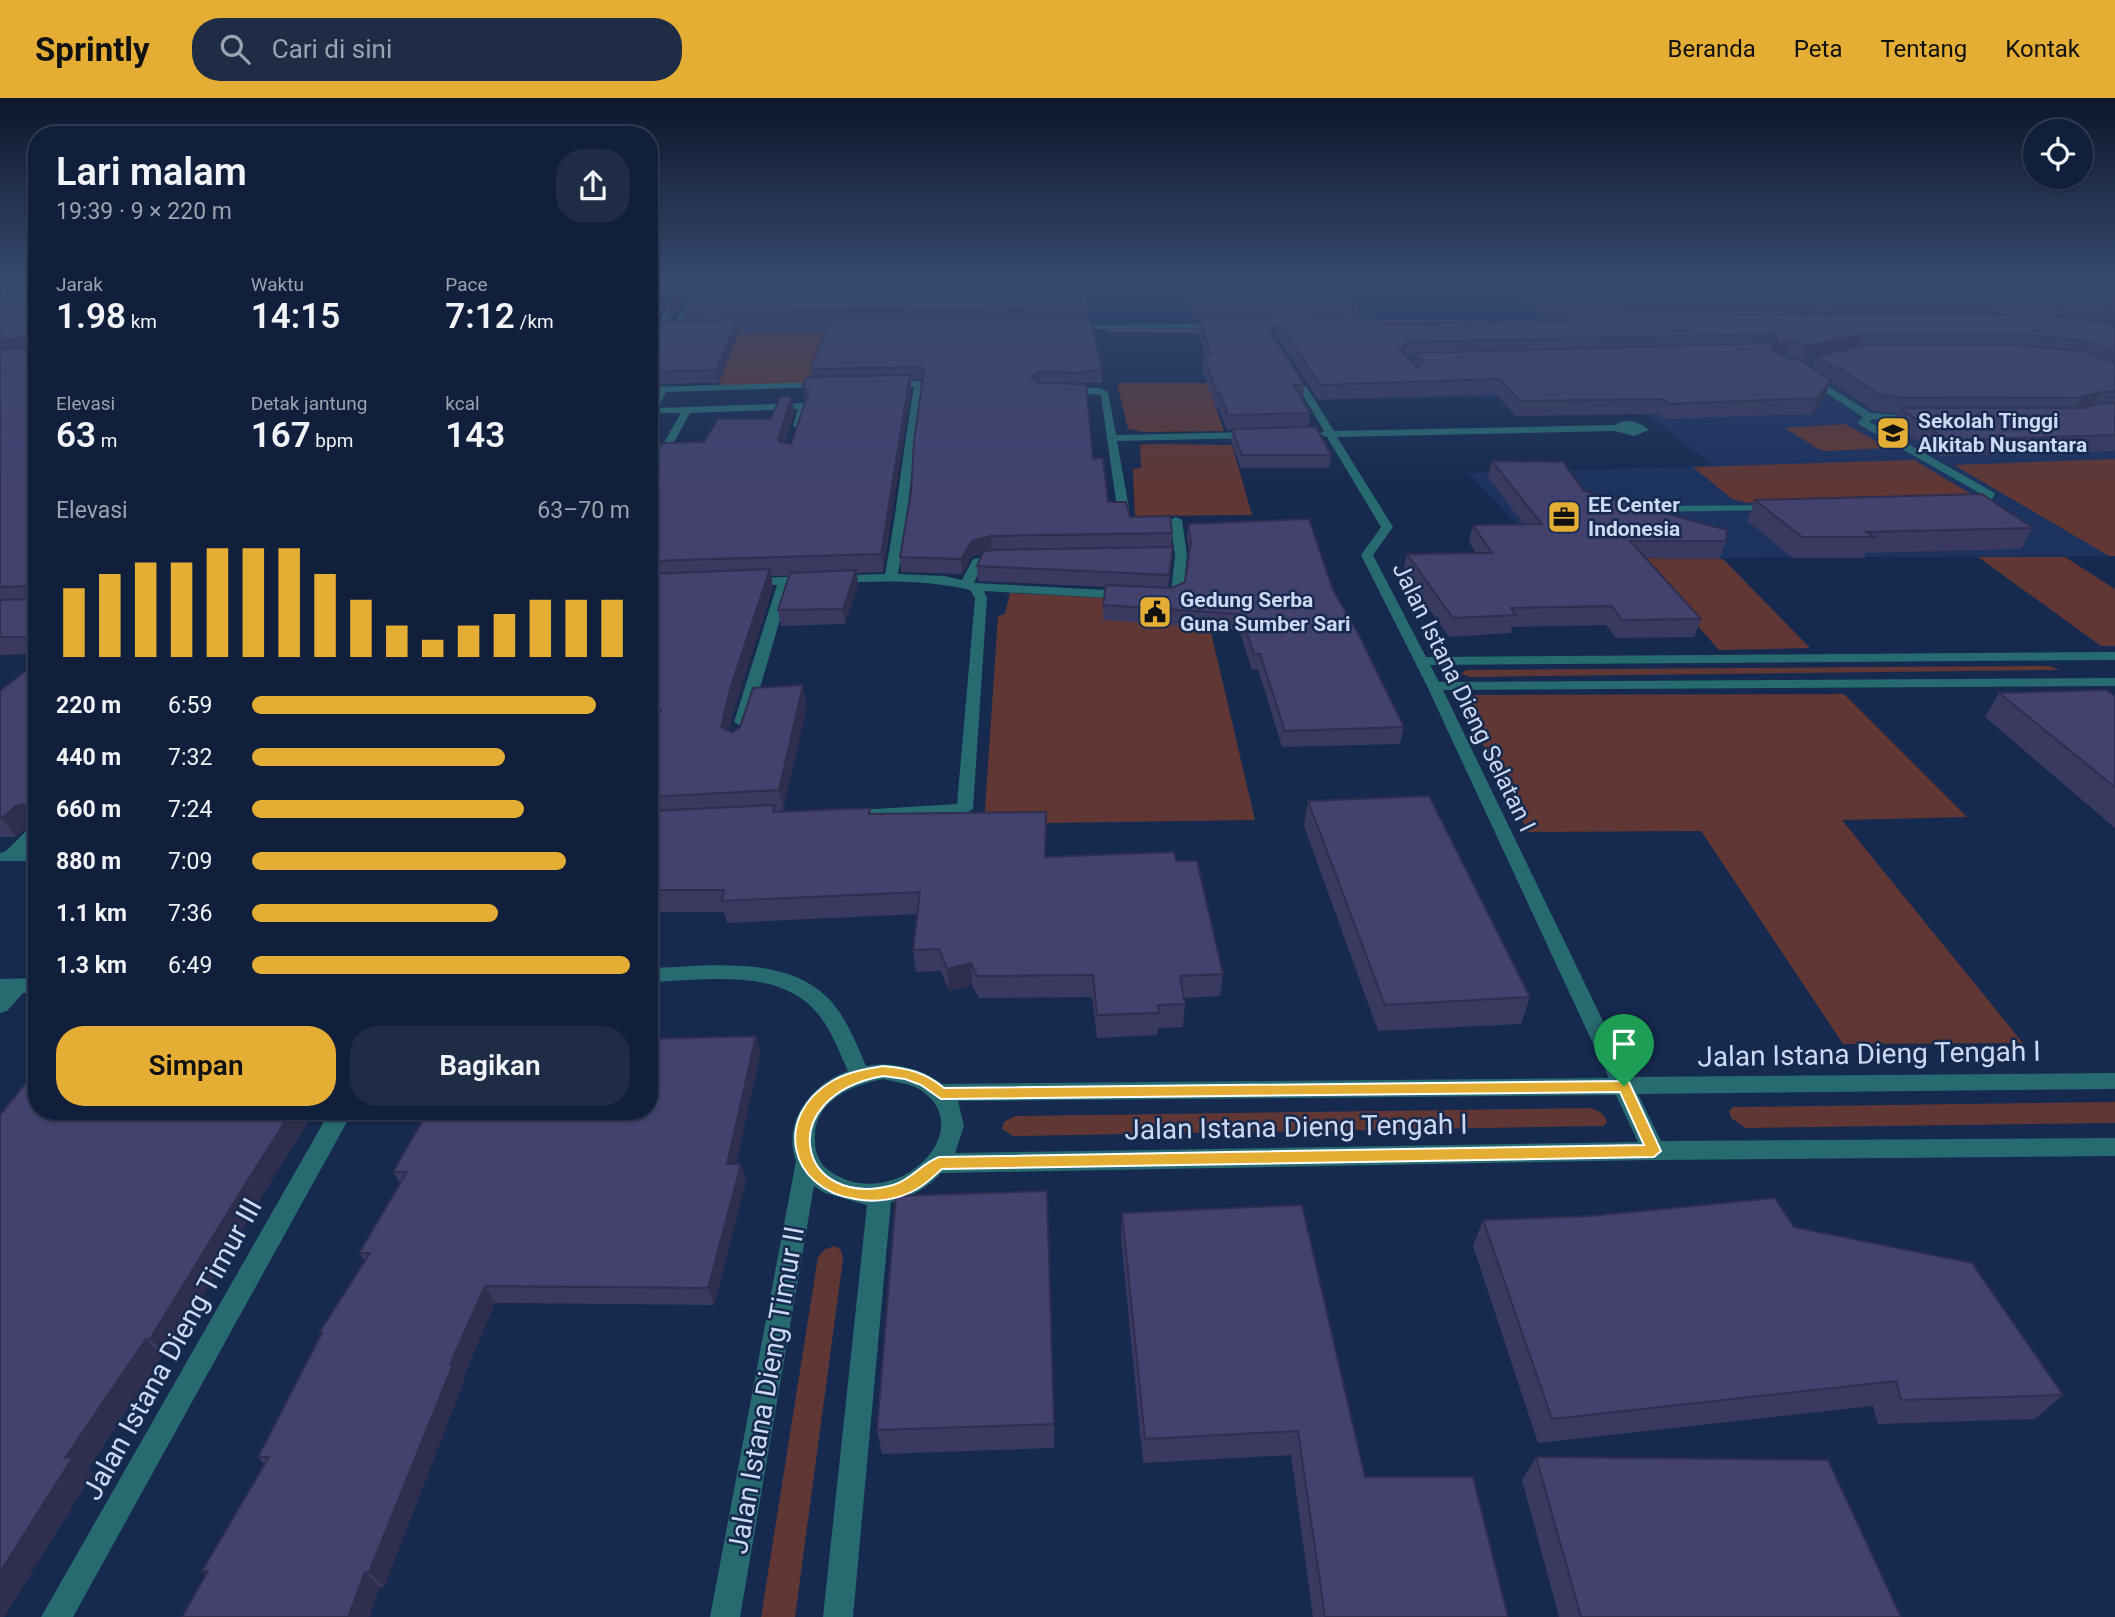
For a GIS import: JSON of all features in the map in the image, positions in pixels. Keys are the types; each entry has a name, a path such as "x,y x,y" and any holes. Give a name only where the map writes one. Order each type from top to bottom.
{"street":[{"name":"Jalan Istana Dieng Selatan I","path":"1282,355 1326,434 1387,527 1367,555 1434,686 1624,1086"},
{"path":"1801,368 1857,411 1869,416 1927,419"},
{"path":"658,389 838,384"},
{"path":"878,384 919,384 907,455 904,507 891,578"},
{"path":"758,421 761,410 756,405 762,386"},
{"path":"658,399 663,389"},
{"path":"1051,390 1104,391 1114,438 1123,508"},
{"path":"658,411 804,406 796,431"},
{"path":"658,452 663,453 687,410"},
{"path":"1869,416 1863,423 1985,490 1990,497 1976,503 1952,505"},
{"path":"1326,434 1617,428"},
{"path":"1114,438 1264,435"},
{"path":"1652,509 1788,507"},
{"path":"730,583 891,578 971,586 1150,596 1177,595 1175,520"},
{"path":"971,586 977,562 1019,558"},
{"path":"739,732 785,581"},
{"path":"828,816 965,809 981,598 971,586"},
{"path":"2081,656 2115,682"},
{"path":"1421,661 2115,656"},
{"path":"1434,686 2115,682"},
{"path":"5,857 28,838"},
{"path":"5,857 28,856"},
{"path":"658,975 763,974 795,985 817,1000 834,1022 860,1075"},
{"path":"0,1006 18,986"},
{"path":"883,1071 906,1073 926,1081 941,1093 950,1109 953,1127 950,1145 939,1163 911,1185 894,1192 868,1195 842,1191 821,1180 807,1163 801,1143 804,1121 817,1101 836,1086 860,1075 883,1071"},
{"name":"Jalan Istana Dieng Tengah I","path":"941,1093 2115,1081"},
{"path":"1624,1086 1654,1151"},
{"name":"Jalan Istana Dieng Timur III","path":"56,1617 337,1120"},
{"name":"Jalan Istana Dieng Tengah I","path":"939,1163 1654,1151 2115,1147"},
{"name":"Jalan Istana Dieng Timur II","path":"725,1617 807,1163"},
{"path":"838,1617 880,1193"}],"shaded area":[{"path":"733,347 828,347 812,384 718,386"},
{"name":"Sekolah Tinggi Alkitab Nusantara","path":"1353,347 2115,347 2115,556 1550,559 1468,473 1714,466 1623,395 1396,399"},
{"path":"1117,383 1207,383 1224,431 1144,432 1128,429"},
{"path":"1845,424 1888,448 1825,451 1785,428"},
{"path":"1140,445 1232,445 1252,515 1135,516 1133,469 1141,468"},
{"path":"2115,459 2115,556 2109,556 1954,465"},
{"path":"1914,460 1971,494 1748,503 1732,499 1693,467"},
{"path":"1978,557 2065,557 2115,589 2115,646 2101,646"},
{"path":"1637,558 1723,559 1810,648 1719,650"},
{"path":"1010,593 1106,598 1210,628 1255,820 984,824 998,616 1005,614"},
{"path":"2049,666 2060,670 1470,677 1461,674 1466,670"},
{"path":"1844,694 1967,817 1842,820 2023,1043 1843,1044 1701,831 1528,832 1461,703 1466,697 1477,695"},
{"path":"2115,1102 2115,1123 1746,1128 1731,1118 1729,1111 1733,1107"},
{"path":"1589,1108 1604,1116 1607,1122 1603,1126 1013,1136 1002,1129 1004,1122 1015,1116"},
{"path":"835,1246 841,1250 843,1259 795,1617 761,1617 818,1257 825,1249"}],"building":[{"path":"658,347 726,347 716,370 658,372"},
{"path":"819,347 1097,347 1102,371 1039,372 1031,378 1039,383 1086,384 1093,459 1103,458 1108,502 1126,502 1130,517 1170,516 1172,533 991,536 972,541 961,559 900,557 911,493 914,441 924,370 921,367 811,369"},
{"path":"1208,347 1280,347 1305,385 1294,385 1310,413 1228,415 1203,355 1211,355"},
{"path":"1295,347 1402,347 1399,350 1417,367 1423,362 1416,353 1635,347 1772,347 1771,349 1788,359 1799,359 1831,380 1818,398 1669,404 1663,399 1520,401 1499,379 1320,385"},
{"path":"1856,347 2035,347 2082,351 2115,363 2115,392 2082,397 1907,398 1880,395 1839,368 1838,370 1816,357"},
{"path":"2101,347 2115,347 2115,352"},
{"path":"28,348 28,590 27,586 0,587 0,350"},
{"path":"910,375 881,554 658,561 658,447 664,443 704,442 718,419 771,419 780,397 792,396 778,439 791,444 809,391 803,386 807,377"},
{"path":"2115,403 2115,435 1947,440 1900,408 2083,408"},
{"path":"1316,427 1331,455 1242,455 1232,429"},
{"path":"1492,461 1563,462 1584,491 1727,530 1726,541 1630,541 1701,619 1622,620 1612,606 1511,608 1516,615 1453,618 1407,554 1492,553 1473,525 1542,524"},
{"path":"1982,494 2033,528 1866,532 1874,537 1802,537 1755,500"},
{"path":"1309,519 1333,590 1358,633 1404,727 1285,731 1260,654 1254,654 1241,614 1103,605 1106,585 1172,588 1185,582 1191,541 1188,524"},
{"path":"1173,547 1169,575 977,566 983,552 992,550"},
{"path":"770,569 730,689 721,727 732,732 740,727 753,688 803,685 779,790 658,797 658,717 661,710 658,710 658,574"},
{"path":"856,570 843,609 778,610 790,573"},
{"path":"28,599 28,637 0,637 0,600"},
{"path":"28,669 28,819 26,806 23,804 0,818 0,691"},
{"path":"2106,690 2115,696 2115,787 1999,693"},
{"path":"1429,796 1530,997 1385,1005 1308,801"},
{"path":"775,805 773,812 870,808 869,814 1046,812 1045,857 1174,852 1176,861 1197,861 1223,974 1180,976 1185,1004 1158,1005 1159,1013 1097,1015 1093,975 977,976 971,963 947,969 939,949 913,950 920,892 722,901 724,890 658,890 658,811"},
{"path":"756,1036 727,1164 741,1164 708,1288 485,1286 450,1364 453,1364 369,1572 365,1572 348,1617 182,1617 208,1571 202,1571 269,1457 258,1457 322,1333 319,1333 370,1253 359,1253 407,1172 393,1172 423,1120 658,1120 658,1039"},
{"path":"28,1080 28,1120 286,1120 150,1339 146,1339 65,1458 73,1457 0,1572 0,1115"},
{"path":"1047,1191 1054,1424 877,1430 896,1196"},
{"path":"1775,1198 1794,1227 1972,1263 2063,1395 1901,1400 1896,1381 1552,1419 1483,1220 1590,1216"},
{"path":"1302,1205 1365,1477 1473,1477 1508,1617 1325,1617 1298,1431 1145,1439 1122,1213"},
{"path":"1536,1457 1828,1460 1901,1617 1581,1617"}],"place":[{"name":"Sekolah Tinggi Alkitab Nusantara","path":"1893,433"},
{"name":"EE Center Indonesia","path":"1564,517"},
{"name":"Gedung Serba Guna Sumber Sari","path":"1155,612"}],"route":[{"path":"883,1071 906,1073 926,1081 941,1093 1624,1086 1654,1151 939,1163 911,1185 894,1192 868,1195 842,1191 821,1180 807,1163 801,1143 804,1121 817,1101 836,1086 860,1075 883,1071"}]}
